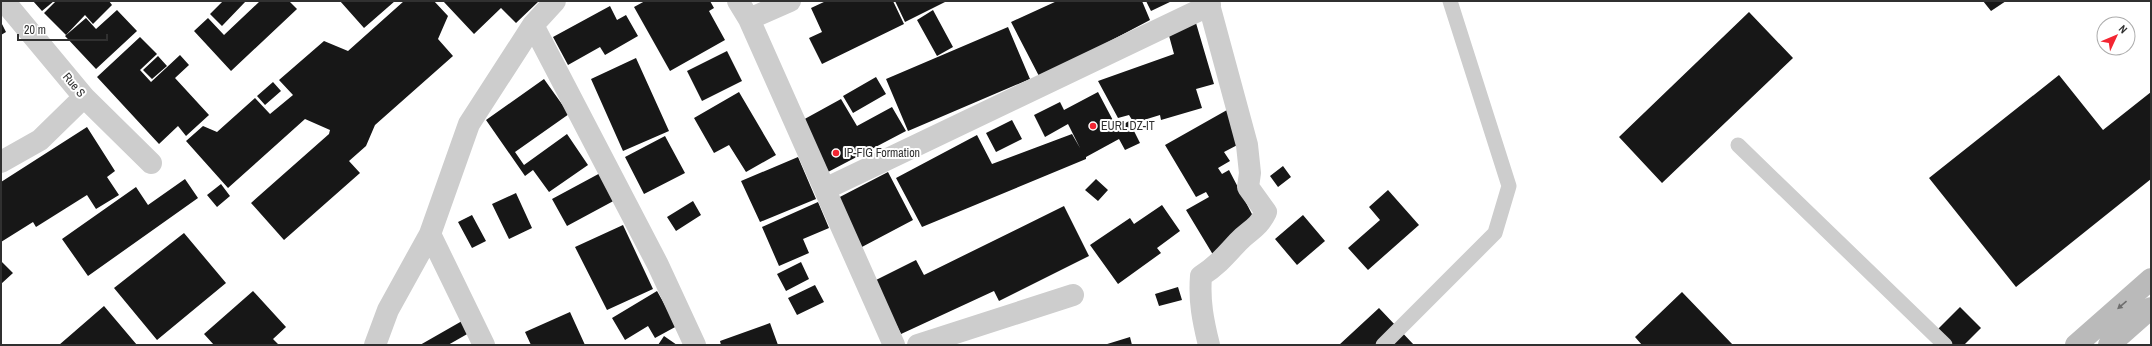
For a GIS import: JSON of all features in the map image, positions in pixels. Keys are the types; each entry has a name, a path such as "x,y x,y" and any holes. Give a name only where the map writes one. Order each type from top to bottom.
{"main road":[{"path":"2076,345 2151,279"},
{"path":"2109,345 2151,308"}],"street":[{"name":"Rue S","path":"4,1 84,97 151,163"},
{"path":"375,345 388,310 430,234 469,124 533,26 554,1"},
{"path":"738,1 749,19 894,345"},
{"path":"749,19 790,1"},
{"path":"825,189 1209,3 1248,145 1250,173 1248,186 1266,212 1260,225 1240,240 1217,266 1201,276 1201,315 1208,345"},
{"path":"533,26 654,258 695,345"},
{"path":"1,162 40,140 84,97"},
{"path":"430,234 484,345"},
{"path":"918,345 1073,295"}],"lane":[{"path":"1382,345 1495,233 1509,186 1450,1"},
{"path":"1738,145 1944,345"}],"building":[{"path":"33,1 54,1 42,11"},
{"path":"56,1 109,1 112,5 93,24 85,15 66,35 44,13"},
{"path":"223,1 246,1 222,26 210,14"},
{"path":"260,1 289,1 297,9 231,71 194,31 208,18 224,35"},
{"path":"340,1 395,1 364,28"},
{"path":"404,1 434,1 448,16 438,39 453,56 375,125 366,146 349,161 360,173 284,240 251,203 329,134 330,130 305,119 228,188 186,141 203,126 217,132 255,98 270,114 293,95 279,80 324,41 348,51"},
{"path":"443,1 539,1 516,23 501,8 474,34"},
{"path":"645,1 710,1 714,8 709,11 725,40 670,71 634,7"},
{"path":"826,1 893,1 904,24 822,64 809,38 822,32 811,8"},
{"path":"895,1 947,1 905,22"},
{"path":"1057,1 1142,1 1150,20 1040,78 1011,22"},
{"path":"1146,1 1172,1 1151,11"},
{"path":"1983,1 2006,1 1991,11"},
{"path":"610,6 617,20 626,15 638,36 605,55 600,47 568,65 553,37"},
{"path":"117,10 137,31 96,69 65,36 86,18 96,29"},
{"path":"933,10 953,47 937,56 917,20"},
{"path":"1749,12 1793,58 1662,183 1619,137"},
{"path":"1,22 6,32 1,35"},
{"path":"1196,23 1214,84 1196,89 1202,108 1161,120 1160,115 1134,123 1129,115 1118,118 1098,81 1174,54 1168,32"},
{"path":"1008,27 1030,79 908,131 886,79"},
{"path":"140,37 157,54 140,70 151,82 180,55 189,65 175,78 209,115 186,136 178,126 159,144 97,77"},
{"path":"727,51 742,81 702,101 687,71"},
{"path":"158,56 167,66 152,79 143,70"},
{"path":"636,58 669,131 623,151 591,79"},
{"path":"2059,75 2103,130 2151,92 2151,179 2016,287 1929,178"},
{"path":"876,77 886,94 853,113 843,96"},
{"path":"544,79 569,114 515,152 524,165 567,134 588,165 549,192 533,170 525,176 486,120"},
{"path":"273,82 281,91 265,105 257,96"},
{"path":"739,92 776,155 746,172 729,145 714,153 694,118"},
{"path":"1098,92 1117,128 1129,121 1140,143 1125,150 1119,139 1086,157 1086,159 922,227 896,178 977,135 992,164 1072,134 1080,148 1068,124 1045,137 1034,115 1060,102 1064,110"},
{"path":"841,99 857,126 892,107 906,131 828,172 801,121"},
{"path":"1227,110 1245,141 1224,152 1230,161 1218,168 1222,174 1229,170 1254,218 1215,258 1186,210 1209,197 1206,192 1196,197 1165,145"},
{"path":"1012,120 1022,139 996,152 986,133"},
{"path":"87,127 115,171 107,177 119,195 96,209 87,195 36,227 33,222 1,242 1,182"},
{"path":"665,136 685,173 644,194 625,157"},
{"path":"798,157 816,199 760,222 741,181"},
{"path":"1283,166 1291,177 1278,187 1270,176"},
{"path":"604,171 619,198 567,226 552,199"},
{"path":"888,172 913,220 860,248 834,200"},
{"path":"185,179 198,198 88,276 62,239 136,187 148,205"},
{"path":"1096,179 1108,190 1098,201 1085,190"},
{"path":"221,184 230,196 217,207 207,195"},
{"path":"1388,190 1419,225 1368,270 1348,248 1380,220 1369,207"},
{"path":"516,193 532,228 509,239 492,204"},
{"path":"693,201 701,215 676,231 667,217"},
{"path":"818,202 829,228 803,239 809,253 779,266 762,227"},
{"path":"1162,205 1180,231 1157,248 1161,253 1118,284 1090,245 1130,218 1134,224"},
{"path":"1064,206 1089,256 999,301 994,291 901,334 874,281 916,260 924,275"},
{"path":"472,215 486,241 472,248 458,222"},
{"path":"1303,215 1325,241 1297,265 1275,239"},
{"path":"623,225 653,289 607,310 575,247"},
{"path":"184,233 226,283 157,340 114,288"},
{"path":"1,261 13,273 1,284"},
{"path":"801,262 809,279 786,291 777,274"},
{"path":"815,285 824,302 797,315 788,298"},
{"path":"1178,287 1182,300 1159,306 1155,294"},
{"path":"253,291 286,327 273,339 279,345 214,345 204,334"},
{"path":"657,291 677,326 655,338 648,326 625,340 612,318"},
{"path":"1682,292 1733,345 1642,345 1635,337"},
{"path":"104,306 137,345 59,345"},
{"path":"1960,307 1981,328 1964,345 1936,345 1929,338"},
{"path":"1379,308 1414,345 1339,345"},
{"path":"570,312 585,345 531,345 525,332"},
{"path":"462,321 469,333 448,345 420,345"},
{"path":"770,323 778,345 721,345 720,341"},
{"path":"664,336 677,345 658,345"},
{"path":"1130,337 1132,345 1104,345"}],"place":[{"name":"EURL DZ-IT","path":"1093,126"},
{"name":"IP-FIG Formation","path":"836,153"}]}
